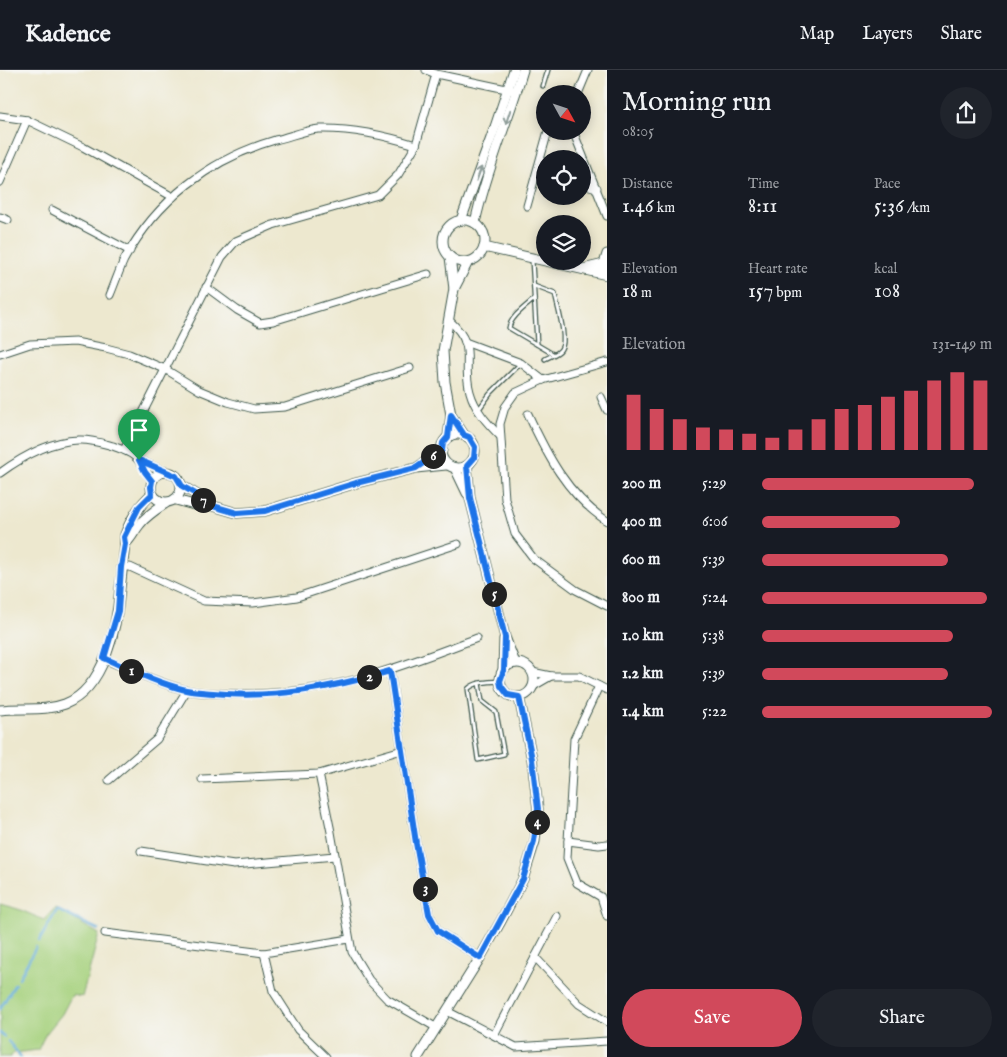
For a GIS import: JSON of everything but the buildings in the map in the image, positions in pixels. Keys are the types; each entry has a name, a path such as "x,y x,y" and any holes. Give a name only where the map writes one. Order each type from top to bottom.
{"street":[{"path":"426,70 436,74 512,91"},
{"path":"475,223 481,193 512,91 514,70"},
{"path":"461,220 512,91 523,70"},
{"path":"582,85 588,70"},
{"path":"124,450 222,257 236,241 273,225 378,195 398,176 416,145 436,74"},
{"path":"0,116 27,120 173,196"},
{"path":"0,182 27,120"},
{"path":"110,294 124,260 144,229 173,196 193,179 222,161 252,147 317,129 351,130 384,135 416,145"},
{"path":"577,140 607,216"},
{"path":"527,206 536,173"},
{"path":"591,186 597,188"},
{"path":"52,210 130,251"},
{"path":"0,217 8,220"},
{"path":"461,220 475,223 484,236 484,247 478,257 468,262 455,261 450,257 445,252 442,238 449,226 461,220"},
{"path":"484,247 536,260"},
{"path":"580,270 607,275 604,264 607,254"},
{"path":"450,257 454,289 444,351 445,382 451,415 448,437 443,443 442,457 451,467 470,498"},
{"path":"454,289 468,262"},
{"path":"591,267 604,264"},
{"path":"206,287 237,310 260,323 273,321 428,274"},
{"path":"449,320 460,331 468,350 467,378 470,392 478,411 487,424 500,436"},
{"path":"0,354 30,344 75,342 129,354 165,370 199,390 228,402 254,409 285,408 410,368"},
{"path":"465,342 521,363 543,380"},
{"path":"607,362 543,380 515,393 505,407 500,424 505,499 514,534 534,559 576,590 607,606"},
{"path":"601,397 607,410"},
{"path":"528,414 548,456 569,488 607,521"},
{"path":"451,415 464,435"},
{"path":"125,544 132,538 146,517 166,503 176,500 194,505 206,504 237,513 265,511 356,483 416,468 467,466 474,458 475,447 469,437 458,434 448,437"},
{"path":"0,473 20,459 51,446 78,440 101,442 124,450 139,460 176,476 182,486 199,496 206,504"},
{"path":"416,468 442,450"},
{"path":"139,460 152,481"},
{"path":"467,466 470,498 505,637 515,663"},
{"path":"166,472 160,473 152,481 151,487 152,494 160,502 166,503"},
{"path":"176,500 182,486"},
{"path":"0,710 46,709 65,704 76,698 92,683 104,658 118,611 121,567 125,544 124,537 139,507 152,494"},
{"path":"121,567 130,567 204,601 253,603 296,597 458,544"},
{"path":"505,637 504,670 500,681 508,695 519,697 525,695 532,687 551,676"},
{"path":"104,658 141,676 188,690 228,694 278,694 351,682 390,671 477,638"},
{"path":"504,670 507,666 515,663 523,664 532,672 551,676 579,676 607,690"},
{"path":"390,671 429,914 438,931 480,958"},
{"path":"532,672 534,681 532,687"},
{"path":"599,686 574,739 567,858 577,883 604,896 607,916"},
{"path":"110,780 157,739 188,690"},
{"path":"418,1057 480,958 523,879 534,841 538,809 532,759 519,697"},
{"path":"202,779 319,774 402,750"},
{"path":"319,774 352,952 369,980 387,999 436,1028"},
{"path":"568,841 599,845 607,844"},
{"path":"141,851 234,865 335,856"},
{"path":"494,1035 557,916"},
{"path":"105,934 264,953 349,939"},
{"path":"264,953 273,990 298,1030 326,1057"},
{"path":"535,957 578,1004 607,1022"},
{"path":"448,1011 516,1046 607,1040"}],"lane":[{"path":"543,85 548,70"},
{"path":"532,259 537,344"},
{"path":"534,286 555,294 564,343 560,351 545,359"},
{"path":"534,299 516,316 510,323 509,328 554,354"},
{"path":"478,411 496,388 521,363"},
{"path":"479,684 482,701 496,712 504,754 478,760 468,692 470,686 479,684 500,681"}],"green space":[{"path":"0,904 44,920 55,908 99,934 82,997 72,995 62,1014 45,1035 38,1050 14,1053 10,1057 0,1057"}],"waterway":[{"path":"39,941 57,910 99,930"},
{"path":"19,978 36,947"},
{"path":"0,1009 15,984"},
{"path":"0,1033 4,1037"},
{"path":"8,1041 21,1057"}],"route":[{"path":"451,415 464,435 473,442 476,452 471,463 467,466 470,498 505,637 504,670 500,675 500,681 501,686 508,695 519,697 532,759 538,809 534,841 523,879 480,958 438,931 429,914 416,843 390,671 351,682 310,690 270,694 228,694 188,690 159,682 141,676 104,658 118,611 121,567 125,544 124,537 139,507 152,494 152,481 139,460 166,472 171,472 180,480 182,486 199,496 206,504 237,513 249,513 292,504 356,483 416,468 442,450 443,443 448,437 451,415"}]}
